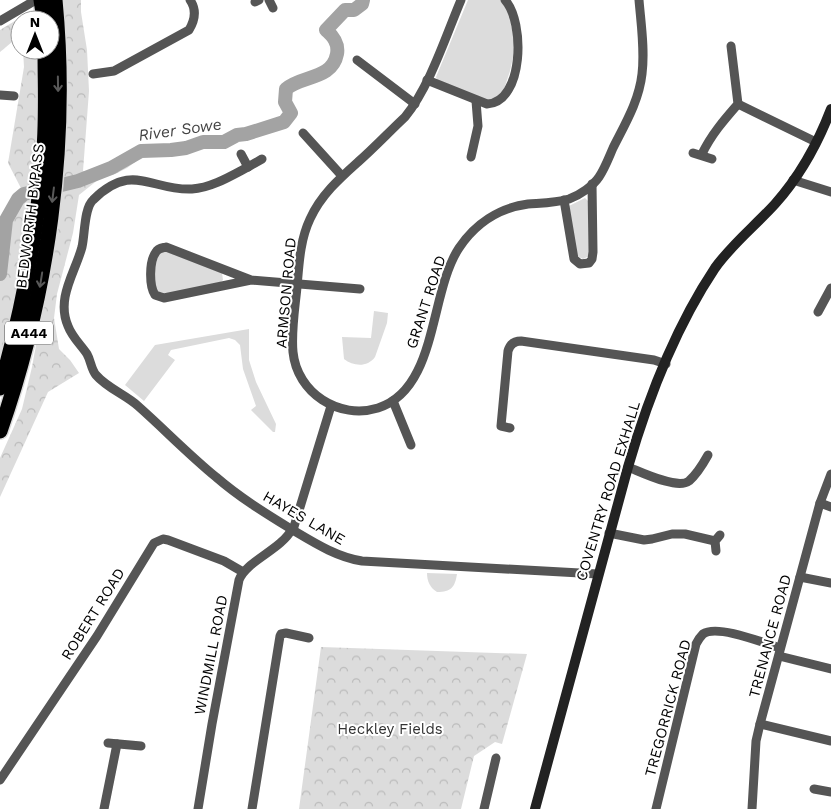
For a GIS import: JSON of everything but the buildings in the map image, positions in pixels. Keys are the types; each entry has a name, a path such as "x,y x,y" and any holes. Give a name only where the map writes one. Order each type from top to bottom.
{"highway":[{"name":"BEDWORTH BYPASS","path":"0,431 26,347 39,291 58,30 55,0"},
{"name":"BEDWORTH BYPASS","path":"45,60 50,159"},
{"name":"BEDWORTH BYPASS","path":"0,388 13,346 23,300 42,231"}],"main road":[{"name":"COVENTRY ROAD EXHALL","path":"535,809 628,467 640,427 666,364 690,311 716,268 736,243 775,204 793,180 816,142 831,110"}],"street":[{"path":"93,74 114,71 188,30 192,24 195,12 190,0"},
{"name":"ARMSON ROAD","path":"331,406 310,390 294,361 292,339 297,284 301,250 310,220 322,199 342,176 405,117 415,104 428,80 461,0"},
{"path":"428,80 487,104 497,103 502,100 515,72 518,54 518,34 514,14 505,0"},
{"name":"GRANT ROAD","path":"331,406 346,410 362,411 378,408 394,401 407,389 418,372 450,266 459,248 481,223 507,209 521,205 564,200 576,196 599,176 626,123 639,91 643,53 639,0"},
{"path":"0,22 38,1"},
{"path":"731,46 738,104"},
{"path":"357,60 415,104"},
{"path":"0,95 14,96"},
{"path":"471,157 478,126 476,101"},
{"path":"738,104 816,142"},
{"path":"712,159 697,153 738,104"},
{"path":"303,134 342,176"},
{"path":"241,154 248,167"},
{"name":"HAYES LANE","path":"262,159 215,183 191,190 169,187 142,179 132,179 109,188 91,202 83,242 64,301 68,325 86,353 97,376 136,404 235,492 292,530 338,555 356,560 598,574"},
{"path":"793,180 831,192"},
{"path":"564,200 574,259 580,264 589,263 593,252 592,184"},
{"path":"251,280 164,298 155,295 151,283 154,254 159,249 166,247 251,280 360,289"},
{"path":"818,312 831,289"},
{"path":"510,428 501,426 508,351 514,342 522,341 654,360 666,364"},
{"path":"394,401 411,445"},
{"path":"243,572 285,539 292,530 331,406"},
{"path":"628,467 677,484 688,482 701,468 708,455"},
{"name":"TRENANCE ROAD","path":"752,809 756,741 760,724 820,504 831,474"},
{"path":"820,504 831,506"},
{"path":"610,533 644,540 672,534 717,538 716,551"},
{"name":"ROBERT ROAD","path":"0,780 97,636 154,543 163,539 168,540 224,561 243,572"},
{"name":"WINDMILL ROAD","path":"198,809 235,597 243,572"},
{"path":"800,577 831,583"},
{"name":"TREGORRICK ROAD","path":"656,809 696,644 700,638 704,634 718,630 780,652"},
{"path":"252,809 280,636 286,633 309,638"},
{"path":"780,652 831,669"},
{"path":"760,724 831,740"},
{"path":"104,809 113,744 141,746"},
{"path":"484,809 496,758"},
{"path":"814,789 830,788"}],"green space":[{"path":"64,0 81,0 87,50 89,91 83,171 104,168 133,150 140,155 138,160 127,168 99,179 79,195 73,233 57,294 54,318 59,349 79,373 48,392 0,497 0,458 22,409 32,367 58,225 66,141"},
{"path":"468,0 502,0 509,10 514,41 510,71 505,86 506,89 502,95 489,101 438,82 436,77"},
{"path":"10,24 10,44 0,52 0,30"},
{"path":"24,60 38,60 39,90 33,190 20,280 0,368 0,274 6,220 11,209 24,194 8,163"},
{"path":"585,198 588,201 589,256 583,259 577,256 569,206"},
{"path":"166,251 222,273 223,280 167,294 158,292 154,283 155,266 158,256 161,252"},
{"path":"374,311 388,313 387,323 375,357 372,361 360,365 344,359 342,337 371,338"},
{"path":"249,329 249,360 256,382 276,424 275,432 251,410 256,406 243,369 240,345 235,340 229,338 171,350 168,355 175,360 144,401 125,385 155,345"},
{"path":"427,573 457,574 452,588 437,592 429,584"},
{"name":"Heckley Fields","path":"321,647 527,654 502,744 495,742 474,756 461,809 299,809"}],"waterway":[{"name":"River Sowe","path":"0,274 6,220 18,199 24,194 78,181 111,168 141,151 186,148 203,142 224,142 237,135 284,122 291,113 285,102 286,89 323,73 329,68 337,54 337,46 333,37 326,30 345,10 354,10 362,4 363,0"}]}
